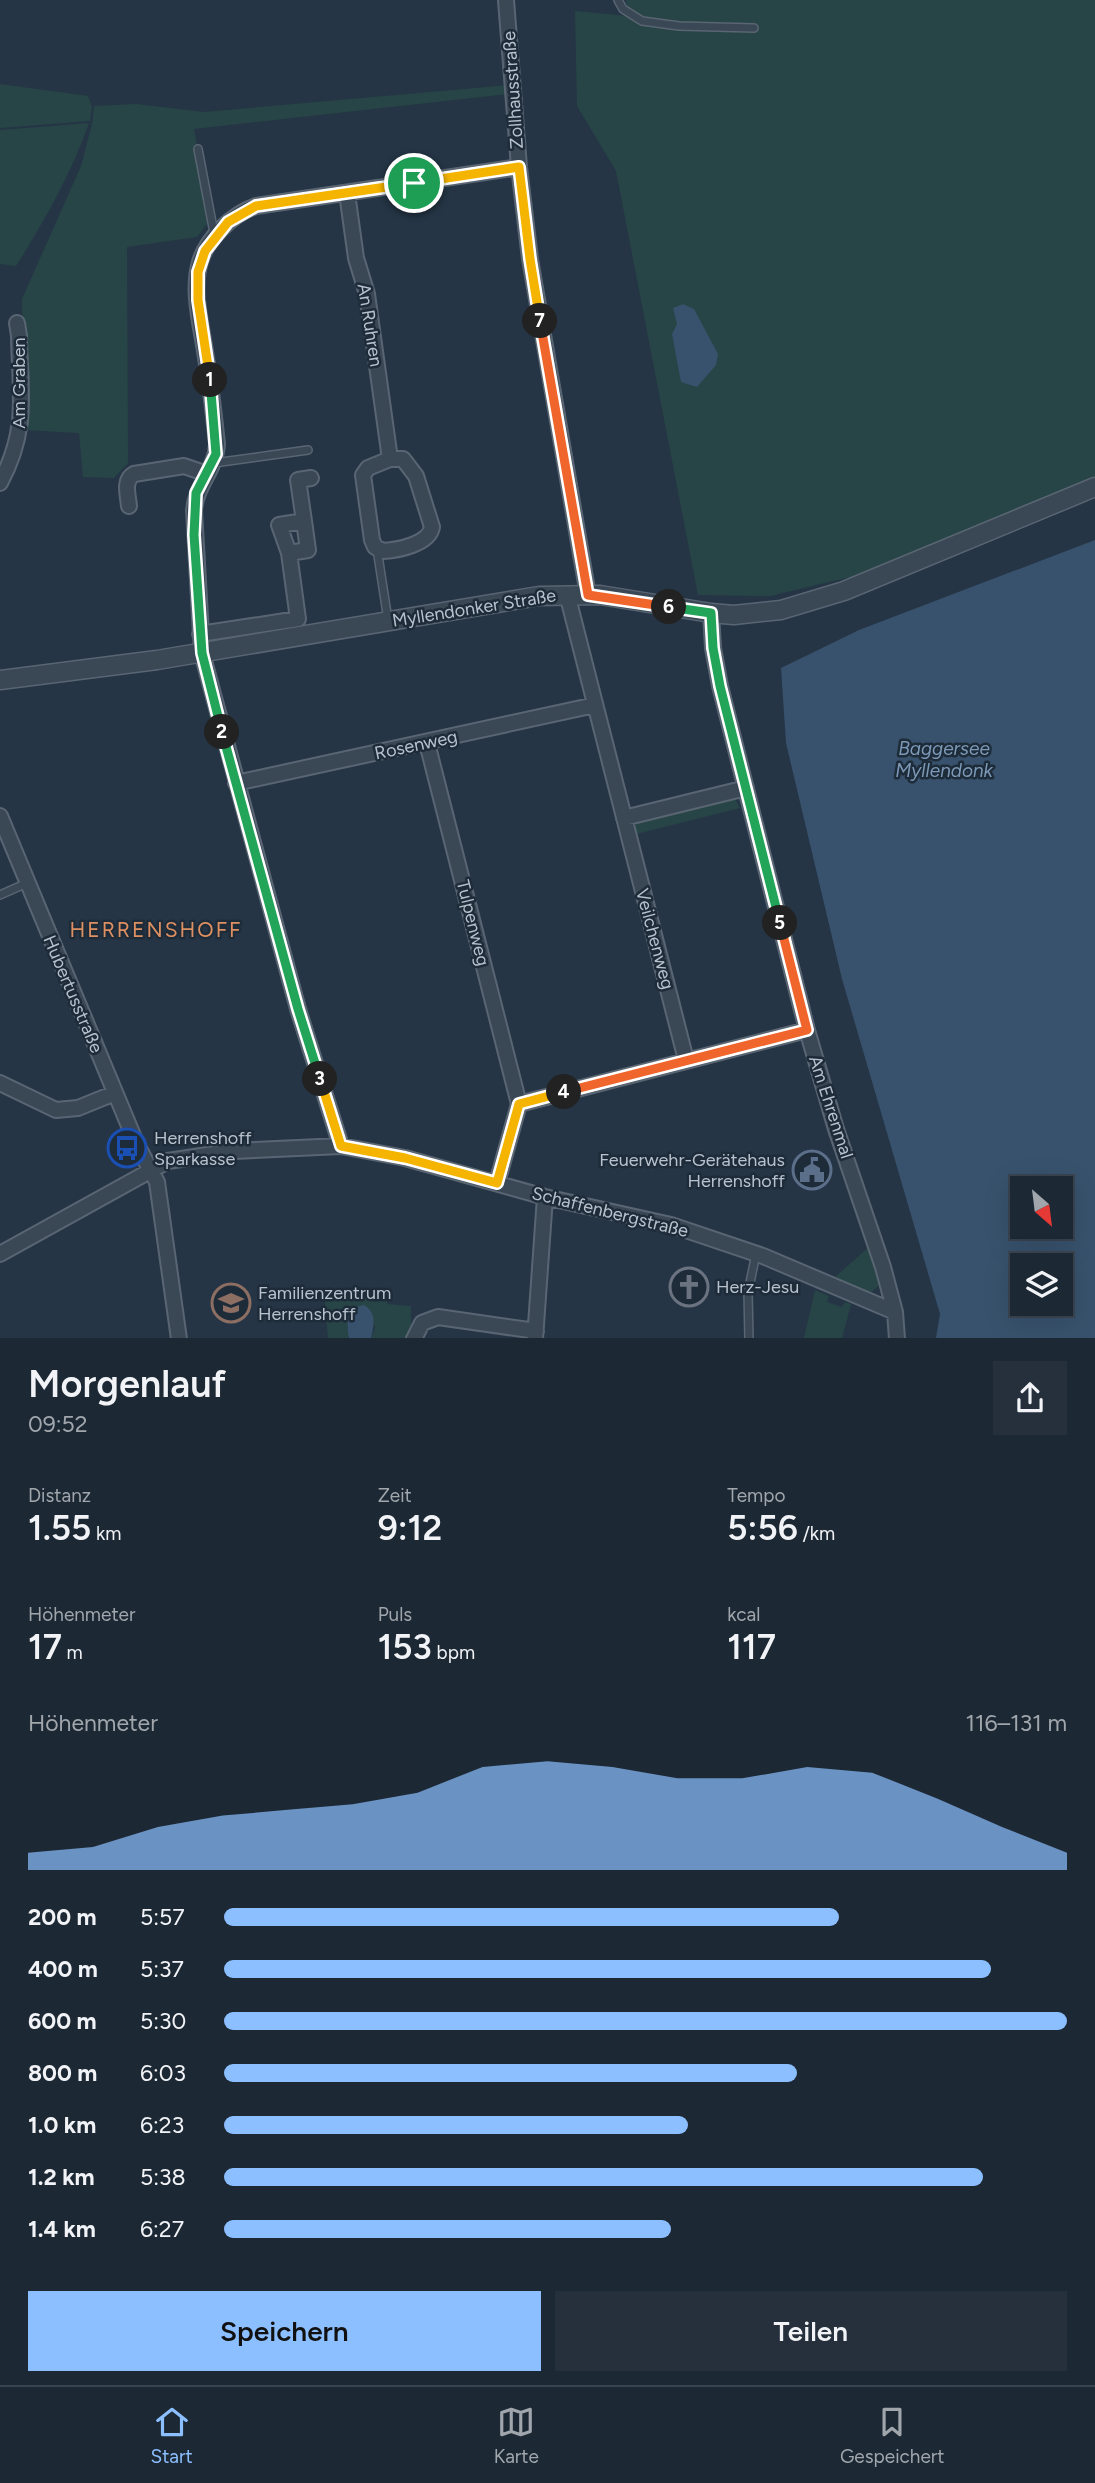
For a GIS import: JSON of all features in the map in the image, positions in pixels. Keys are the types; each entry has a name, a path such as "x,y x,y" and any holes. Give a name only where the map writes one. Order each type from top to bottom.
{"street":[{"name":"Zollhausstraße","path":"506,0 519,167 530,259 588,595"},
{"path":"341,1146 298,1009 202,653 194,510 196,493 210,468 217,444 197,288 201,259 215,237 233,219 256,206 519,167"},
{"name":"An Ruhren","path":"347,193 356,258 367,294 390,459"},
{"name":"Am Graben","path":"0,483 13,457 20,427 21,383 17,323"},
{"path":"403,458 411,467 432,530 427,538 390,551 377,548 371,537 363,475 368,468 390,459 403,458"},
{"path":"129,506 127,483 128,477 134,474 184,466 210,468"},
{"path":"289,553 308,550 298,480 311,478"},
{"name":"Myllendonker Straße","path":"0,680 202,653 524,597 588,595 711,613 781,610 822,599 1095,487"},
{"path":"200,635 298,619 289,553 279,525 304,521"},
{"name":"Veilchenweg","path":"567,594 686,1060"},
{"name":"Am Ehrenmal","path":"711,613 715,662 807,1030 836,1129 872,1230 895,1312 897,1338"},
{"name":"Rosenweg","path":"236,783 595,705"},
{"name":"Tulpenweg","path":"427,743 519,1104"},
{"path":"624,818 746,788"},
{"name":"Hubertusstraße","path":"0,816 137,1145 151,1169"},
{"path":"497,1183 519,1104 807,1030"},
{"path":"0,1083 56,1110 78,1108 115,1093"},
{"name":"Schaffenbergstraße","path":"0,1254 168,1161 209,1153 341,1146 405,1158 545,1197 657,1221 756,1253 895,1312"},
{"path":"151,1169 157,1182 179,1338"},
{"path":"414,1338 422,1323 438,1317 536,1335 545,1197"}],"lane":[{"path":"618,0 623,9 642,21 679,26 754,28"},
{"path":"198,149 215,237"},
{"path":"210,468 307,450"},
{"path":"377,548 389,621"},
{"path":"0,895 27,883"},
{"path":"749,1338 748,1292 756,1253"}],"green space":[{"path":"626,0 1095,0 1095,477 863,574 770,596 698,595 616,171 577,106 575,11 628,16"},
{"path":"0,84 88,96 92,107 90,121 0,128"},
{"path":"510,85 508,94 194,129 210,220 197,237 127,247 128,463 114,478 83,477 79,433 24,430 22,299 81,166 94,106 136,104 204,112"},
{"path":"89,123 57,196 16,266 0,264 0,130"},
{"path":"730,797 735,799 740,808 636,834 636,823 640,820"},
{"path":"869,1247 881,1284 870,1293 835,1277"},
{"path":"815,1290 829,1296 827,1302 842,1307 845,1302 851,1304 842,1338 804,1338"},
{"path":"324,1292 387,1298 387,1304 411,1306 411,1338 371,1338 375,1328 371,1312 347,1326 349,1338 328,1338"}],"water":[{"path":"683,304 694,309 718,354 716,365 697,387 681,382 672,334 677,324 673,308"},
{"name":"Baggersee Myllendonk","path":"1095,540 1095,1338 936,1338 940,1314 842,979 786,743 781,668 859,630"},
{"path":"364,1305 373,1316 371,1338 349,1338 350,1311"}],"place":[{"name":"Herrenshoff Sparkasse","path":"127,1148"},
{"name":"Feuerwehr-Gerätehaus Herrenshoff","path":"812,1170"},
{"name":"Herz-Jesu","path":"689,1287"},
{"name":"Familienzentrum Herrenshoff","path":"231,1303"}],"district":[{"name":"HERRENSHOFF","path":"156,929"}],"route":[{"path":"519,167 530,259 588,595 711,613 713,648 720,686 807,1030 519,1104 497,1183 405,1158 341,1146 298,1009 202,653 194,502 200,485 214,463 217,449 197,288 203,255 228,222 256,206 414,183 519,167"}]}
